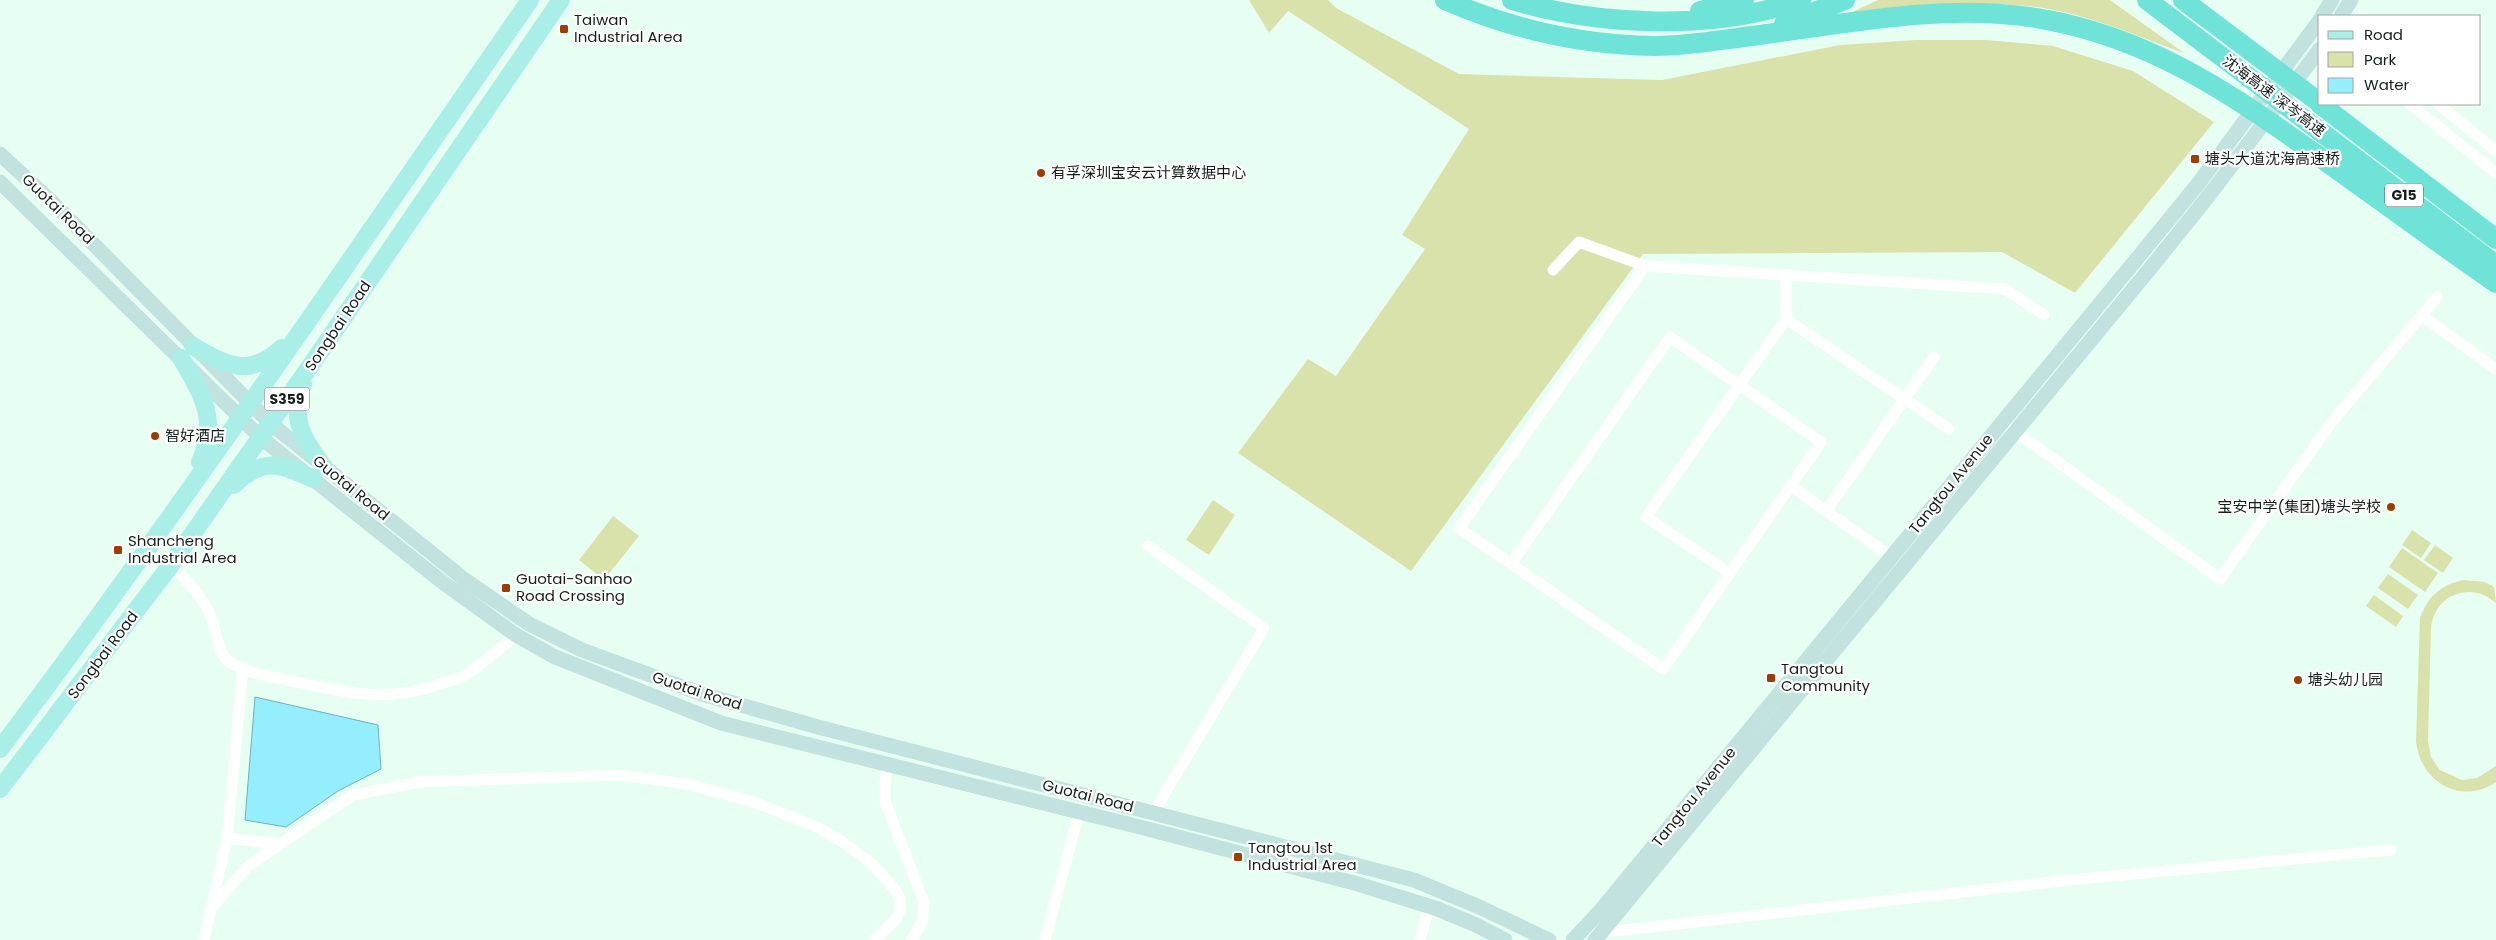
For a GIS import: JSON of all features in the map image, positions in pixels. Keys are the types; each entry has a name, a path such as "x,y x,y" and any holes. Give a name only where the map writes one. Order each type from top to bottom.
{"highway":[{"path":"1445,0 1512,25 1566,37 1656,46 1694,44 1924,15 1970,13 2034,18 2086,29 2120,40 2169,61 2227,92 2496,283"},
{"path":"1512,0 1585,17 1656,20 1730,19 1800,0"},
{"path":"1656,20 1744,0"},
{"path":"1752,36 1845,0"},
{"name":"沈海高速 深岑高速","path":"2147,0 2496,265"},
{"name":"沈海高速 深岑高速","path":"2183,0 2318,103"},
{"name":"沈海高速 深岑高速","path":"2321,105 2496,239"}],"main road":[{"name":"Songbai Road","path":"0,749 298,335 530,0"},
{"name":"Songbai Road","path":"0,789 170,566 312,365 561,0"},
{"path":"187,352 228,365 241,367 264,362 298,335"},
{"path":"187,352 204,398 209,422 204,454 187,490"},
{"path":"312,365 300,392 297,419 318,473"},
{"path":"205,516 241,478 260,466 272,464 318,473"}],"street":[{"path":"2342,15 2351,0"},
{"name":"Tangtou Avenue","path":"1575,938 2198,184 2318,24"},
{"name":"Tangtou Avenue","path":"1599,936 2210,194 2318,52"},
{"path":"2411,105 2496,174"},
{"path":"2439,105 2496,151"},
{"name":"Guotai Road","path":"0,154 53,203 187,352 265,430 318,473 441,582 516,635 553,656 721,723 1144,828 1358,884 1429,907 1476,925 1506,940"},
{"name":"Guotai Road","path":"0,182 187,352"},
{"path":"1553,270 1579,242 1645,266 2005,289 2044,315"},
{"path":"1511,564 1670,337 1821,442 1663,669 1511,564 1459,528 1645,266"},
{"path":"1730,573 1646,517 1786,319 1786,275"},
{"path":"2002,422 2220,579 2331,423 2437,297"},
{"path":"2421,315 2496,369"},
{"path":"1786,319 1950,429"},
{"path":"1826,511 1934,357"},
{"name":"Guotai Road","path":"318,473 529,624 582,650 702,694 818,727 1414,880 1477,906 1549,940"},
{"path":"1791,486 1904,566"},
{"path":"1144,828 1264,628 1148,546"},
{"path":"170,566 184,577 207,608 226,659 243,668 267,676 365,696 397,695 420,691 465,676 516,635"},
{"path":"204,940 227,838 243,668"},
{"path":"888,764 885,782 886,801 924,903 922,922 911,940"},
{"path":"210,910 247,866 353,795 419,782 619,775 687,784 754,802 817,827 846,844 872,865 895,890 900,899 900,910 896,919 874,940"},
{"path":"1044,940 1079,812"},
{"path":"227,838 278,844"},
{"path":"1575,938 2080,879 2391,850"},
{"path":"1420,940 1429,907"}],"green space":[{"path":"1249,0 1328,0 1336,8 1459,74 1662,80 1840,45 1916,40 1986,40 2053,46 2133,71 2214,122 2075,293 2002,252 1643,254 1411,571 1238,453 1308,359 1336,376 1425,249 1402,235 1469,129 1288,11 1269,33"},
{"path":"1878,0 2110,0 2184,53 2087,18 2027,6 1961,4 1852,12"},
{"path":"1213,500 1235,515 1209,555 1186,540"},
{"path":"613,516 639,536 604,580 579,560"},
{"path":"2412,530 2431,543 2421,558 2402,545"},
{"path":"2435,545 2453,558 2443,573 2424,560"},
{"path":"2402,548 2438,573 2425,592 2389,567"},
{"path":"2388,574 2418,595 2408,609 2378,588"},
{"path":"2464,580 2485,582 2494,587 2496,603 2486,596 2476,593 2465,592 2455,594 2439,607 2434,617 2431,628 2428,741 2431,757 2440,770 2462,780 2477,778 2496,766 2496,782 2483,789 2469,791 2456,790 2444,786 2434,778 2425,768 2419,756 2416,741 2420,618 2427,603 2437,592 2449,585"},
{"path":"2374,595 2403,616 2396,627 2366,606"}],"water":[{"path":"255,697 378,725 381,769 338,791 286,827 245,820"}],"place":[{"name":"Taiwan Industrial Area","path":"564,29"},
{"name":"塘头大道沈海高速桥","path":"2195,159"},
{"name":"有孚深圳宝安云计算数据中心","path":"1041,173"},
{"name":"智好酒店","path":"155,436"},
{"name":"宝安中学(集团)塘头学校","path":"2391,507"},
{"name":"Shancheng Industrial Area","path":"118,550"},
{"name":"Guotai-Sanhao Road Crossing","path":"506,588"},
{"name":"Tangtou Community","path":"1771,678"},
{"name":"塘头幼儿园","path":"2298,680"},
{"name":"Tangtou 1st Industrial Area","path":"1238,857"}]}
